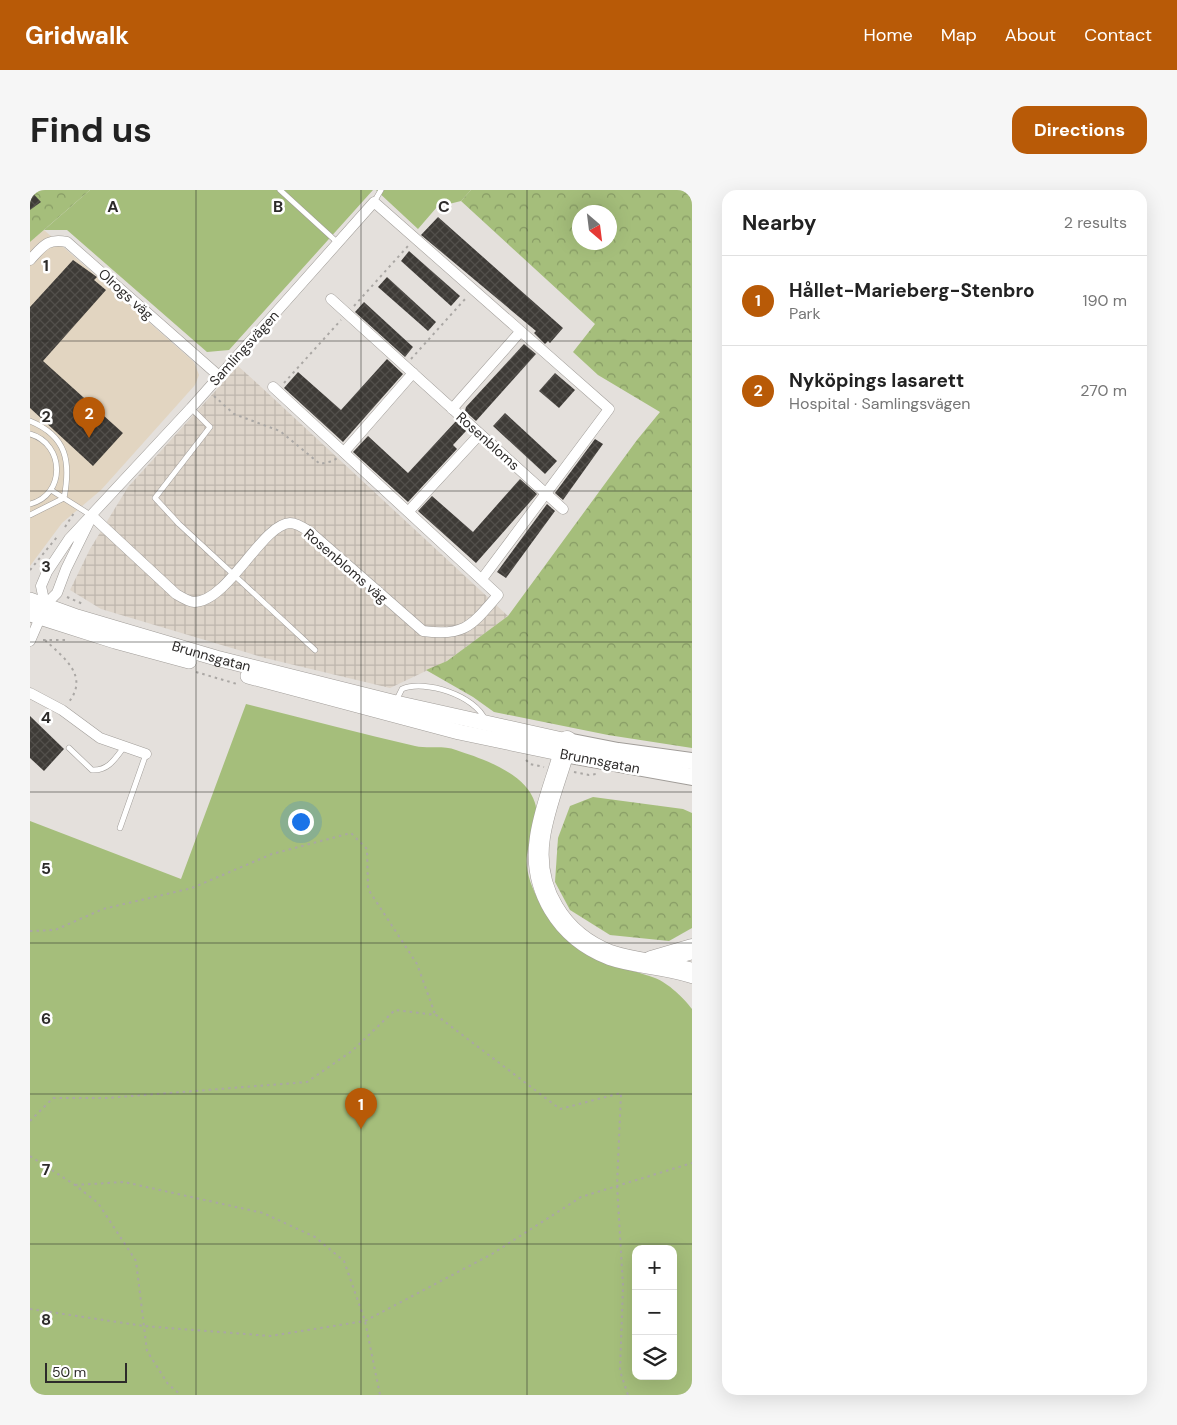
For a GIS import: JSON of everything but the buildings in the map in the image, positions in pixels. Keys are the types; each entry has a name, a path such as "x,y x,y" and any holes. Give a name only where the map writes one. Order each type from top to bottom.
{"highway":[{"path":"565,748 540,837 539,865 546,895 554,912 583,941 610,955 692,973"},
{"path":"646,962 692,949"}],"main road":[{"name":"Brunnsgatan","path":"36,609 124,643 394,708 486,722 565,748 618,751 692,760"},
{"name":"Brunnsgatan","path":"394,708 459,732 565,748 692,777"}],"street":[{"name":"Samlingsvägen","path":"36,609 41,586 47,572 69,539 207,390 374,202"},
{"path":"374,202 609,409 482,579"},
{"name":"Olrogs väg","path":"30,260 44,245 55,240 67,242 219,376"},
{"name":"Rosenbloms","path":"332,299 563,509"},
{"path":"452,408 520,332"},
{"path":"344,452 413,373"},
{"name":"Rosenbloms väg","path":"92,516 176,594 193,602 207,599 221,589 275,530 289,523 299,525 310,532 423,632 446,634 472,625 498,595 273,387"},
{"path":"409,511 480,435"},
{"name":"Samlingsvägen","path":"36,609 57,593 66,569 92,516"},
{"path":"30,641 36,609"},
{"path":"30,692 62,710 85,729 100,738 146,754"}],"lane":[{"path":"280,190 338,243"},
{"path":"374,202 381,190"},
{"path":"190,408 210,427 155,498 233,575 315,650"},
{"path":"30,421 44,427 56,437 61,447 67,463 64,498"},
{"path":"30,434 47,443 54,453 58,466 57,478 52,490 44,498 30,504"},
{"path":"52,490 92,516"},
{"path":"30,515 64,498"},
{"path":"394,708 402,689 421,684 469,701 483,713 486,722"},
{"path":"69,748 92,770 100,771 107,768 124,747"},
{"path":"120,828 146,754"}],"path":[{"path":"405,365 473,290"},
{"path":"207,390 234,414 280,431 320,464 333,461 344,452"},
{"path":"30,570 79,508"},
{"path":"45,640 68,662 74,672 77,685 74,695 62,710"},
{"path":"30,931 55,930 103,909 192,888 272,854 351,833 367,848 368,888 417,964 436,1014 560,1109 621,1093 617,1185 623,1286 620,1371 628,1395"},
{"path":"30,1121 53,1098 107,1098 307,1082 352,1051 395,1010 436,1014"},
{"path":"30,1156 75,1185 98,1203 136,1261 147,1351 168,1384 180,1395"},
{"path":"30,1308 144,1326 270,1336 365,1321 492,1254 581,1197 692,1162"},
{"path":"75,1185 124,1182 262,1213 316,1237 344,1261 365,1321 380,1395"}],"shaded area":[{"path":"44,230 194,362 199,375 195,385 101,490 62,523 30,566 30,242"},
{"path":"238,366 508,616 447,661 390,688 265,658 101,609 70,590 90,549 128,487"}],"green space":[{"path":"30,190 90,190 30,242"},
{"path":"90,190 373,190 229,350 207,352 67,230 44,230"},
{"path":"376,190 471,190 461,201 437,207 418,229"},
{"path":"471,190 692,190 692,748 608,735 494,712 473,697 426,670 447,661 508,616 637,440 660,412 598,375 573,352 595,324 461,201"},
{"path":"246,704 415,746 451,749 490,763 513,775 523,783 530,792 536,809 535,822 527,855 529,877 538,900 552,921 566,938 585,953 596,959 660,980 685,1000 692,1009 692,1395 30,1395 30,821 181,879"},
{"path":"593,797 683,809 692,813 692,928 669,941 610,935 570,910 555,882 558,838 570,806"}],"place":[{"name":"Nyköpings lasarett","path":"89,438"},
{"name":"Hållet-Marieberg-Stenbro","path":"361,1129"}]}
